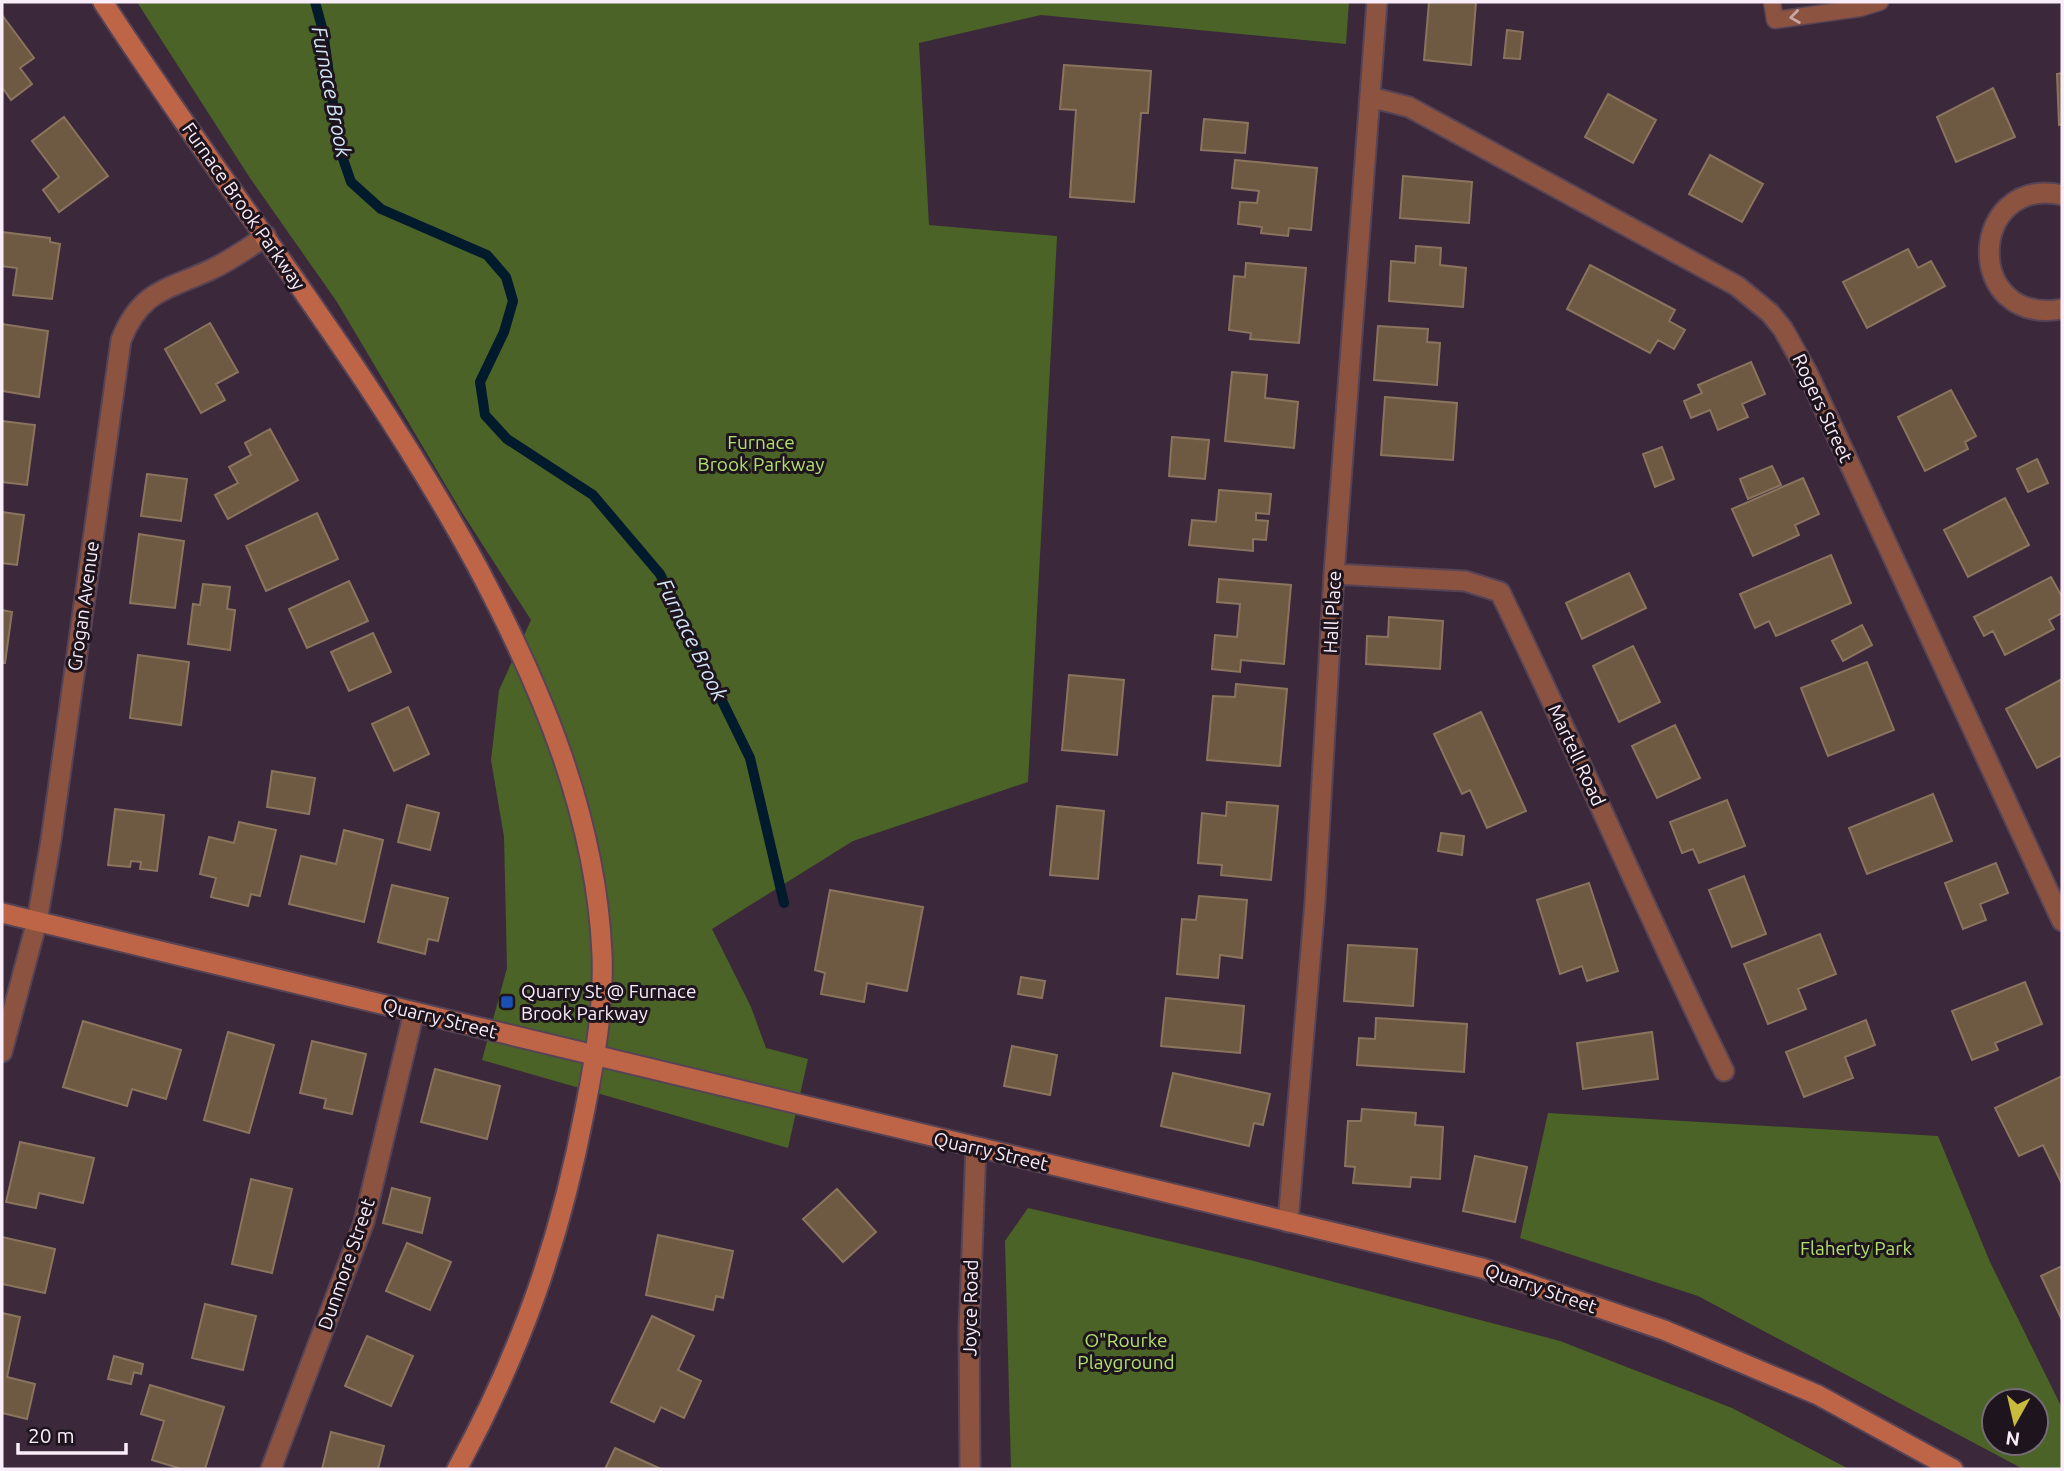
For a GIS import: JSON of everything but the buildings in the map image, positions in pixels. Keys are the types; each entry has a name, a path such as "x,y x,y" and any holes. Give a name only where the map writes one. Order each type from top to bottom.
{"main road":[{"name":"Furnace Brook Parkway","path":"103,2 411,450 491,593 541,699 569,775 594,883 602,958 596,1056 571,1183 538,1294 496,1398 457,1469"},
{"name":"Quarry Street","path":"2,913 1482,1268 1664,1330 1818,1395 1953,1469"}],"street":[{"name":"Hall Place","path":"1288,1222 1315,902 1334,574 1377,2"},
{"name":"Rogers Street","path":"1370,97 1409,107 1690,259 1737,286 1770,313 1783,329 1807,372 2062,921"},
{"path":"2062,195 2048,192 2025,197 2006,209 1992,228 1987,251 1992,274 2004,294 2024,307 2046,312 2062,309"},
{"name":"Grogan Avenue","path":"2,1052 37,921 121,340 138,308 151,296 223,264 266,236"},
{"name":"Martell Road","path":"1334,574 1465,580 1500,592 1567,729 1671,964 1724,1071"},
{"name":"Dunmore Street","path":"271,1469 364,1222 414,1012"},
{"name":"Joyce Road","path":"970,1469 969,1330 976,1147"}],"lane":[{"path":"1772,2 1775,20 1860,8 1880,2"}],"green space":[{"name":"Furnace Brook Parkway","path":"137,2 1349,2 1346,44 1041,15 919,43 929,225 1057,236 1028,782 853,841 712,929 751,1007 766,1048 808,1059 788,1148 482,1060 507,968 504,837 491,760 499,690 531,620 461,511 337,302 250,178"},
{"name":"Flaherty Park","path":"1548,1113 1938,1136 1990,1262 2062,1408 2062,1469 2023,1469 2000,1457 2050,1457 2050,1387 1980,1387 1980,1446 1698,1296 1520,1238"},
{"name":"O\"Rourke Playground","path":"1028,1208 1250,1260 1560,1341 1732,1408 1849,1469 1011,1469 1005,1241"}],"waterway":[{"name":"Furnace Brook","path":"315,2 323,31 339,147 351,182 381,209 487,255 506,277 513,301 504,332 480,382 485,415 507,439 593,495 660,574 750,758 784,903"}],"place":[{"name":"Quarry St @ Furnace Brook Parkway","path":"507,1002"}]}
